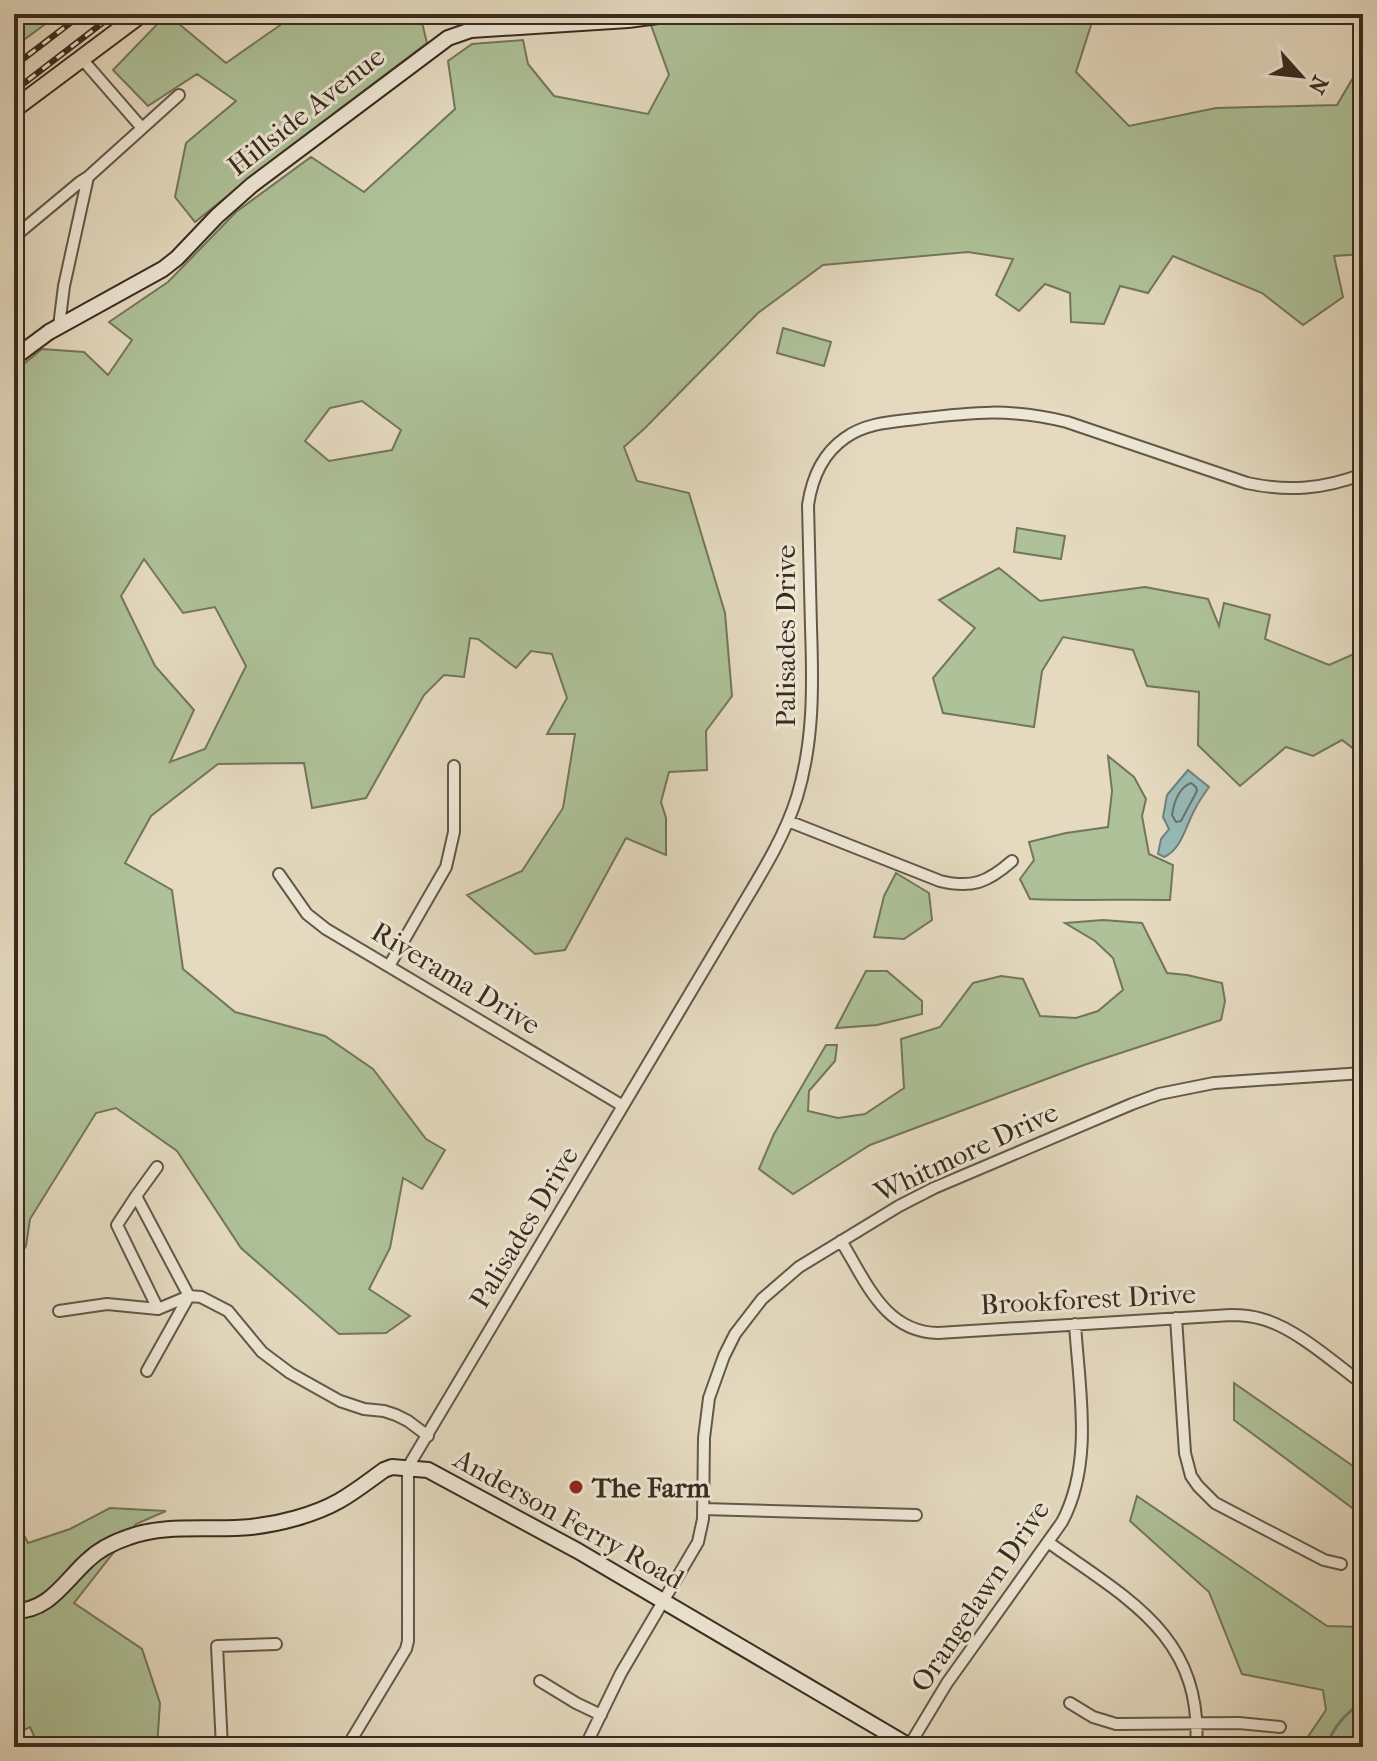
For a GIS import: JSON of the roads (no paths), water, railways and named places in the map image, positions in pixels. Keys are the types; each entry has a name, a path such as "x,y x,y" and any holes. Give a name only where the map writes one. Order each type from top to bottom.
{"main road":[{"path":"14,109 141,14"}],"street":[{"name":"Hillside Avenue","path":"14,358 59,326 163,269 252,185 448,38 471,30 673,14"},
{"path":"82,59 142,128"},
{"path":"14,237 88,177 179,95"},
{"path":"59,326 64,286 88,177"},
{"name":"Palisades Drive","path":"408,1467 773,853 788,821 804,771 812,723 810,489 821,463 837,444 869,426 885,422 971,412 1020,413 1067,422 1267,487 1304,489 1363,474"},
{"path":"389,966 446,867 454,832 454,766"},
{"path":"788,821 952,884 987,881 1012,861"},
{"name":"Riverama Drive","path":"279,874 316,922 623,1106"},
{"name":"Whitmore Drive","path":"585,1747 621,1673 698,1542 703,1509 705,1418 709,1398 735,1334 779,1282 841,1241 934,1188 1159,1094 1214,1083 1363,1073"},
{"path":"157,1167 117,1225 158,1309"},
{"path":"136,1196 189,1296"},
{"name":"Brookforest Drive","path":"841,1241 880,1305 898,1322 917,1331 938,1333 1231,1315 1263,1319 1292,1332 1363,1384"},
{"path":"59,1311 107,1304 158,1309 189,1296 201,1297 228,1311 276,1364 340,1401 396,1415 428,1436"},
{"path":"147,1371 189,1296"},
{"path":"1176,1318 1185,1453 1191,1476 1206,1495 1222,1507 1324,1560 1341,1564"},
{"name":"Orangelawn Drive","path":"910,1746 947,1683 1070,1507 1082,1451 1075,1324"},
{"name":"Anderson Ferry Road","path":"14,1611 29,1611 40,1605 62,1588 89,1559 134,1535 165,1530 251,1527 289,1519 339,1501 392,1467 428,1470 578,1551 910,1746"},
{"path":"347,1747 408,1641 408,1467"},
{"path":"703,1509 916,1515"},
{"path":"1048,1542 1135,1605 1161,1630 1183,1664 1192,1691 1197,1724 1196,1747"},
{"path":"222,1747 217,1646 276,1644"},
{"path":"540,1681 601,1715"},
{"path":"1070,1703 1093,1717 1116,1724 1239,1723 1280,1727"}],"water":[{"path":"1188,770 1209,787 1179,843 1164,857 1158,854 1161,839 1169,829 1163,817 1167,795"}],"waterway":[{"path":"1326,1747 1340,1722 1363,1702"}],"railway":[{"path":"14,66 82,14"},
{"path":"14,91 114,14"}],"place":[{"name":"The Farm","path":"576,1487"}]}
